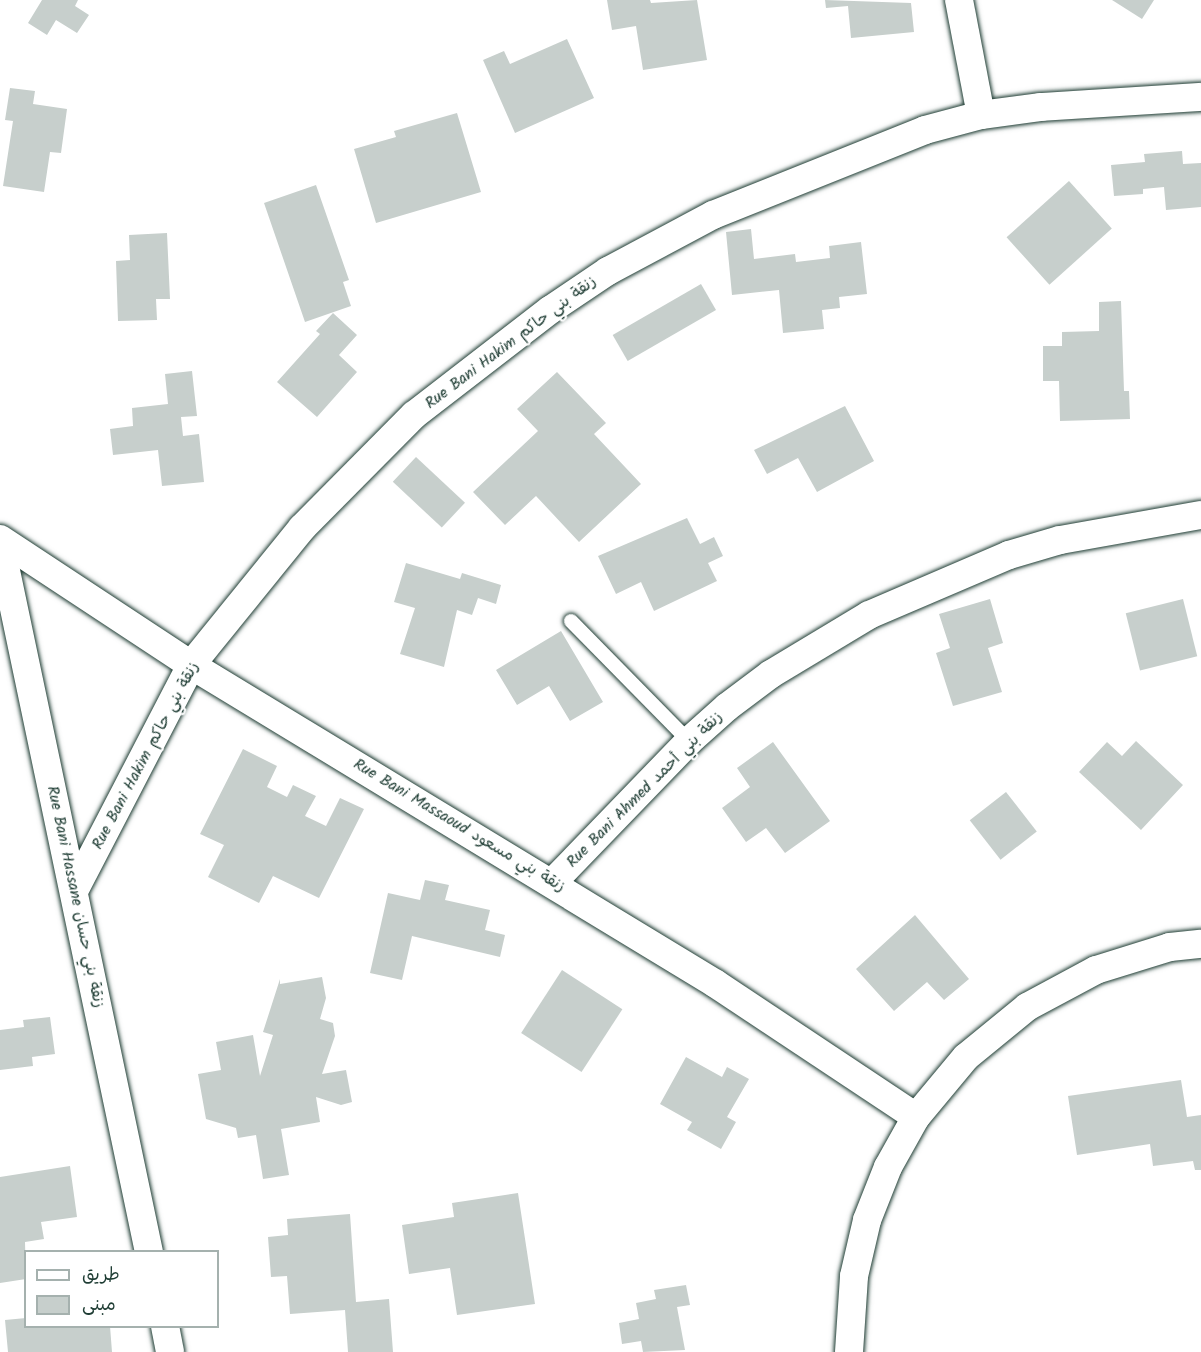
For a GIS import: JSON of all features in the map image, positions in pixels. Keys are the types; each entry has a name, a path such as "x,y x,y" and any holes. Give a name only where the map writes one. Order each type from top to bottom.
{"street":[{"path":"959,0 981,115"},
{"name":"Rue Bani Hakim زنقة بني حاكم","path":"74,891 191,665 302,528 346,480 414,415 550,310 608,272 713,215 850,157 925,130 981,115 1041,107 1201,97"},
{"name":"Rue Bani Ahmed زنقة بني أحمد","path":"553,882 689,741 736,701 815,646 869,615 938,583 1060,540 1201,515"},
{"name":"Rue Bani Massaoud زنقة بني مسعود","path":"0,540 191,665 553,882 916,1117"},
{"name":"Rue Bani Hassane زنقة بني حسان","path":"0,540 149,1250"},
{"path":"849,1352 854,1276 867,1220 888,1167 916,1117 966,1057 1027,1007 1096,970 1170,947 1201,944"},
{"path":"165,1328 170,1352"}],"lane":[{"path":"571,621 689,741"}],"building":[{"path":"42,0 78,0 75,6 89,15 77,33 56,20 47,35 28,23"},
{"path":"607,0 650,0 651,3 697,0 707,60 643,70 636,26 612,30"},
{"path":"825,0 911,3 914,32 851,38 848,6 826,8"},
{"path":"1112,0 1154,0 1142,19"},
{"path":"567,39 594,98 515,133 483,60 504,51 510,64"},
{"path":"10,88 35,91 33,104 67,109 61,153 50,152 44,192 3,186 13,121 5,120"},
{"path":"457,113 481,192 376,223 354,149 396,137 394,131"},
{"path":"1182,151 1183,164 1201,163 1201,207 1166,210 1164,187 1143,189 1143,194 1114,196 1111,165 1145,162 1144,154"},
{"path":"1069,181 1112,229 1049,285 1007,237"},
{"path":"316,185 349,280 343,282 351,306 305,322 264,203"},
{"path":"751,229 754,259 795,254 796,262 830,258 829,246 861,242 867,294 839,297 840,308 822,310 824,329 783,333 779,290 732,295 726,232"},
{"path":"167,233 170,299 156,299 157,320 118,321 116,261 130,260 129,235"},
{"path":"701,284 716,310 628,361 613,335"},
{"path":"1121,301 1124,391 1129,391 1130,419 1060,421 1059,381 1043,381 1043,346 1062,346 1062,332 1099,331 1099,302"},
{"path":"333,313 357,335 339,355 357,372 317,417 277,382 320,334 316,331"},
{"path":"192,371 197,416 181,417 183,436 199,434 204,482 162,486 158,450 113,455 110,429 133,426 132,408 168,404 165,374"},
{"path":"557,372 606,423 594,434 641,484 579,542 536,496 505,525 473,492 538,431 517,409"},
{"path":"845,406 874,461 817,492 798,458 767,474 754,450"},
{"path":"416,457 465,503 442,528 393,482"},
{"path":"687,518 700,544 714,537 723,556 708,563 717,581 654,611 641,582 616,594 598,556"},
{"path":"406,563 460,579 462,573 501,585 496,604 478,598 472,615 457,610 444,667 400,654 415,608 394,602"},
{"path":"990,599 1003,643 988,648 1002,692 953,706 936,653 950,648 939,614"},
{"path":"1183,599 1197,656 1140,671 1126,613"},
{"path":"561,631 603,702 570,721 549,686 517,705 496,670"},
{"path":"1136,741 1183,785 1141,830 1079,772 1107,742 1122,756"},
{"path":"773,742 830,821 785,853 766,828 746,842 722,808 750,787 737,768"},
{"path":"243,749 277,766 267,787 287,797 293,785 316,796 305,816 326,826 340,798 364,809 319,898 273,876 259,903 208,877 224,845 200,834"},
{"path":"1006,792 1037,831 1001,860 970,820"},
{"path":"425,880 449,885 445,900 490,910 485,930 505,935 500,957 412,936 402,980 370,973 388,893 420,900"},
{"path":"915,915 969,979 944,1000 927,982 894,1011 856,969"},
{"path":"562,970 622,1009 582,1072 521,1033"},
{"path":"322,977 326,998 320,1019 333,1023 335,1036 322,1074 346,1070 352,1102 341,1105 316,1097 320,1122 281,1129 289,1175 263,1179 256,1135 238,1138 236,1128 206,1119 198,1074 221,1070 216,1042 253,1035 260,1076 273,1035 263,1032 280,979 280,984"},
{"path":"50,1017 55,1054 32,1057 33,1066 0,1070 0,1030 24,1027 23,1020"},
{"path":"686,1057 722,1077 727,1067 749,1079 727,1117 736,1122 721,1149 687,1130 692,1122 660,1104"},
{"path":"1181,1080 1187,1117 1201,1115 1201,1170 1195,1170 1193,1161 1153,1166 1150,1144 1077,1155 1068,1096"},
{"path":"70,1166 77,1217 41,1222 44,1239 25,1242 24,1279 0,1283 0,1177"},
{"path":"518,1193 535,1304 457,1315 450,1268 409,1274 402,1225 454,1217 452,1203"},
{"path":"350,1214 356,1302 389,1299 393,1352 348,1352 345,1310 290,1314 287,1276 271,1277 268,1237 288,1235 287,1219"},
{"path":"686,1285 690,1305 677,1307 685,1350 643,1352 641,1341 622,1344 619,1323 639,1319 636,1303 656,1299 654,1290"},
{"path":"24,1318 24,1328 110,1328 112,1352 8,1352 5,1320"}]}
